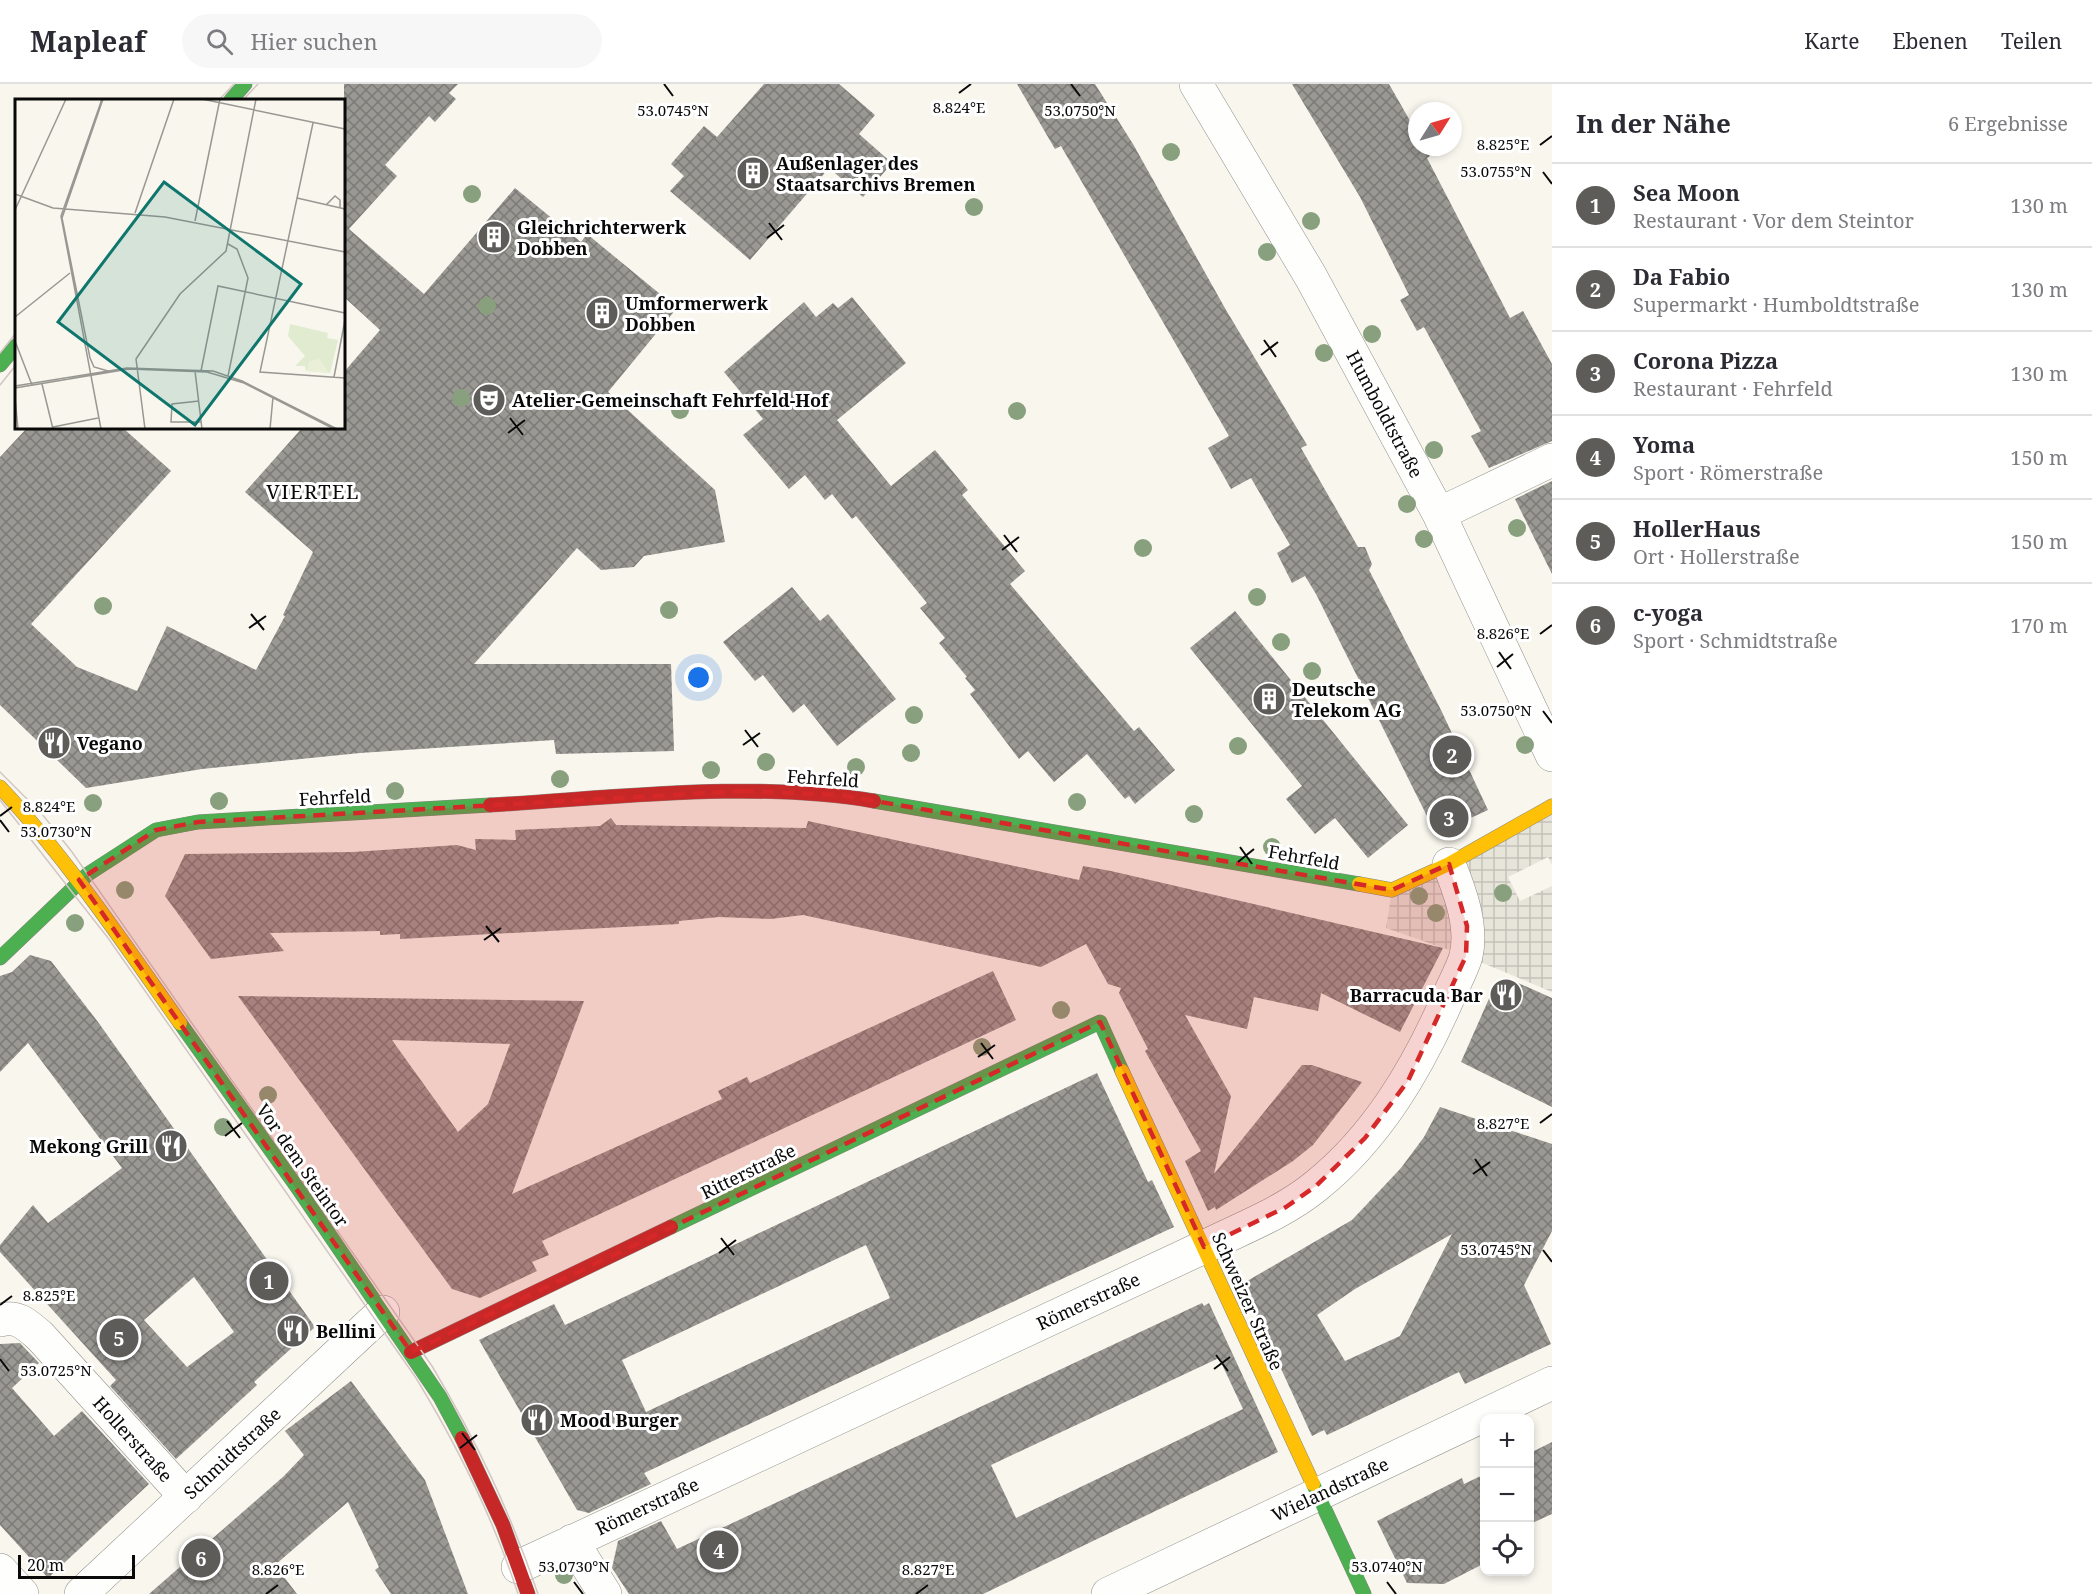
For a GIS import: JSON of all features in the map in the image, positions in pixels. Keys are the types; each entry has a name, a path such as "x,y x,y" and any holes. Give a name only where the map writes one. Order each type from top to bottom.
{"street":[{"path":"232,99 245,84"},
{"name":"Humboldtstraße","path":"1196,84 1311,277 1438,514 1552,755"},
{"path":"0,365 15,347"},
{"path":"1438,514 1552,460"},
{"name":"Vor dem Steintor","path":"0,787 41,831 79,880 411,1352 468,1449 503,1525 523,1580"},
{"name":"Fehrfeld","path":"0,958 79,880 156,830 198,822 742,791 840,795 1392,890 1449,864 1552,806"},
{"name":"Römerstraße","path":"523,1580 572,1541 1204,1247 1286,1207 1316,1186 1365,1138 1407,1081 1433,1032 1466,956 1467,926 1458,887 1449,864"},
{"name":"Schweizer Straße","path":"1100,1022 1364,1594"},
{"name":"Ritterstraße","path":"411,1352 1100,1022"},
{"name":"Schmidtstraße","path":"81,1594 383,1312"},
{"name":"Hollerstraße","path":"0,1320 9,1317 22,1321 40,1336 186,1497"},
{"name":"Wielandstraße","path":"1108,1594 1552,1383"},
{"path":"572,1541 605,1594"},
{"path":"0,1570 22,1594"}],"highlighted area":[{"path":"742,791 840,795 1392,890 1449,864 1467,926 1466,956 1408,1081 1365,1138 1316,1186 1286,1207 1204,1247 1100,1022 411,1352 79,880 156,830 198,822"}],"shaded area":[{"path":"1552,806 1552,865 1548,857 1508,877 1520,901 1552,886 1552,992 1466,956 1386,928 1392,890"}],"building":[{"path":"344,84 458,84 449,93 456,99 435,122 429,116 385,165 397,176 349,229 424,294 515,188 581,242 587,234 677,308 608,392 715,490 725,542 644,556 634,567 601,570 577,548 474,664 671,664 674,751 556,754 554,740 360,753 202,769 86,788 0,705 0,457 26,429 124,429 171,471 31,624 77,667 137,691 167,626 256,670 285,616 283,615 313,552 245,492 301,429 345,429 345,371 380,330 345,298"},
{"name":"Außenlager des Staatsarchivs Bremen","path":"764,84 839,84 875,115 859,134 892,163 863,197 829,168 750,260 670,191 684,176 671,164 704,126 717,137"},
{"path":"1017,84 1095,84 1133,144 1226,310 1307,445 1301,448 1358,547 1365,547 1372,564 1369,570 1441,710 1488,810 1436,834 1316,594 1305,576 1292,583 1277,553 1290,545 1251,478 1231,489 1208,448 1229,436 1061,146 1055,149"},
{"path":"1292,84 1389,84 1408,117 1408,156 1430,156 1427,158 1510,318 1523,311 1552,364 1552,441 1489,468 1471,436 1481,431 1424,327 1417,331 1400,300 1409,295 1360,197"},
{"path":"852,297 906,363 837,420 891,486 935,450 968,490 962,495 1025,571 1010,584 1134,731 1139,727 1175,770 1135,804 1129,796 1125,799 1087,754 1054,782 1028,751 1019,759 970,694 975,690 965,678 967,677 939,643 945,638 920,608 927,603 856,516 852,519 832,494 825,500 805,475 789,489 743,435 763,419 724,372 804,302 816,317 833,303 838,308"},
{"path":"1552,481 1552,574 1515,499"},
{"path":"792,587 820,621 828,614 896,699 837,746 804,704 793,713 763,675 755,681 723,642"},
{"name":"Deutsche Telekom AG","path":"1235,611 1408,825 1368,858 1335,818 1315,834 1286,799 1302,786 1190,648"},
{"path":"611,818 616,825 806,828 808,821 1079,880 1083,866 1111,871 1443,948 1400,1032 1321,993 1318,1011 1254,997 1247,1029 1185,1015 1231,1096 1214,1174 1302,1065 1312,1065 1362,1082 1313,1145 1293,1161 1216,1210 1215,1207 1208,1211 1185,1161 1201,1151 1145,1051 1148,1049 1119,993 1121,988 1108,984 1086,944 1041,967 803,915 771,919 719,917 679,921 679,924 400,939 400,934 380,935 380,931 270,933 284,951 211,959 165,896 185,854 353,852 457,845 476,850 475,839 516,840 515,830 600,826"},
{"path":"30,955 51,961 98,1022 315,1327 254,1382 257,1385 176,1459 110,1386 116,1380 0,1252 0,1245 33,1205 48,1223 122,1168 28,1043 0,1072 0,976 12,972","holes":["194,1277 234,1332 187,1367 144,1320"]},
{"path":"993,971 1016,1020 542,1241 549,1255 532,1262 537,1271 480,1298 452,1289 238,996 584,1001 512,1194 722,1099 718,1091 747,1077 750,1083","holes":["392,1040 510,1044 488,1104 458,1132"]},
{"path":"1507,978 1552,998 1552,1107 1461,1062 1495,985"},
{"path":"1097,1073 1148,1182 1152,1180 1174,1227 644,1473 651,1484 589,1513 577,1510 479,1340 554,1304 565,1325","holes":["866,1245 890,1298 646,1412 622,1360"]},
{"path":"1440,1107 1552,1144 1552,1231 1524,1285 1551,1344 1465,1384 1459,1372 1327,1435 1324,1430 1312,1436 1242,1284 1352,1220 1401,1168 1424,1137","holes":["1452,1234 1400,1336 1345,1361 1317,1315 1355,1289"]},
{"path":"1202,1303 1204,1306 1209,1303 1278,1452 983,1594 629,1594 612,1568 618,1541 661,1521 677,1549","holes":["1219,1358 1243,1409 1016,1518 991,1465"]},
{"path":"20,1343 39,1363 12,1388 54,1436 82,1411 149,1484 48,1578 0,1525 0,1344"},
{"path":"351,1381 425,1480 468,1594 391,1594 375,1570 379,1567 348,1502 275,1565 297,1594 149,1594 284,1476 304,1455 285,1431"},
{"path":"1552,1442 1552,1514 1534,1522 1534,1468 1534,1451"},
{"path":"1480,1476 1480,1566 1444,1584 1407,1583 1377,1521 1462,1478 1464,1484"}],"tram line":[{"path":"220,99 234,84"},
{"path":"244,99 258,84"},
{"path":"0,353 15,334"},
{"path":"0,385 15,366"},
{"path":"0,772 42,814 72,852 432,1366 464,1422 491,1477 516,1534 538,1594"},
{"path":"0,800 108,938 416,1378 446,1430 486,1510 518,1594"}],"traffic: fast":[{"path":"232,99 245,84"},
{"path":"0,365 15,347"},
{"path":"874,801 1359,884"},
{"path":"0,958 88,874 156,830 198,822 490,805"},
{"path":"671,1227 1100,1022 1122,1071"},
{"path":"180,1023 297,1187 440,1397 462,1438"},
{"path":"1313,1484 1364,1594"}],"traffic: slow":[{"path":"0,787 72,872 180,1023"},
{"path":"1359,884 1392,890 1449,864 1552,806"},
{"path":"1122,1071 1313,1484"}],"traffic: jam":[{"path":"490,805 682,792 731,791 827,795 874,801"},
{"path":"411,1352 671,1227"},
{"path":"462,1438 503,1525 528,1594"}],"place":[{"name":"Außenlager des Staatsarchivs Bremen","path":"753,173"},
{"name":"Gleichrichterwerk Dobben","path":"494,237"},
{"name":"Umformerwerk Dobben","path":"602,313"},
{"name":"Atelier-Gemeinschaft Fehrfeld-Hof","path":"489,400"},
{"name":"Deutsche Telekom AG","path":"1269,699"},
{"name":"Vegano","path":"54,743"},
{"name":"Da Fabio","path":"1452,755"},
{"name":"Corona Pizza","path":"1449,818"},
{"name":"Barracuda Bar","path":"1506,995"},
{"name":"Mekong Grill","path":"171,1146"},
{"name":"Sea Moon","path":"269,1281"},
{"name":"Bellini","path":"293,1331"},
{"name":"HollerHaus","path":"119,1338"},
{"name":"Mood Burger","path":"537,1420"},
{"name":"Yoma","path":"719,1550"},
{"name":"c-yoga","path":"201,1558"}],"district":[{"name":"VIERTEL","path":"313,491"}]}
